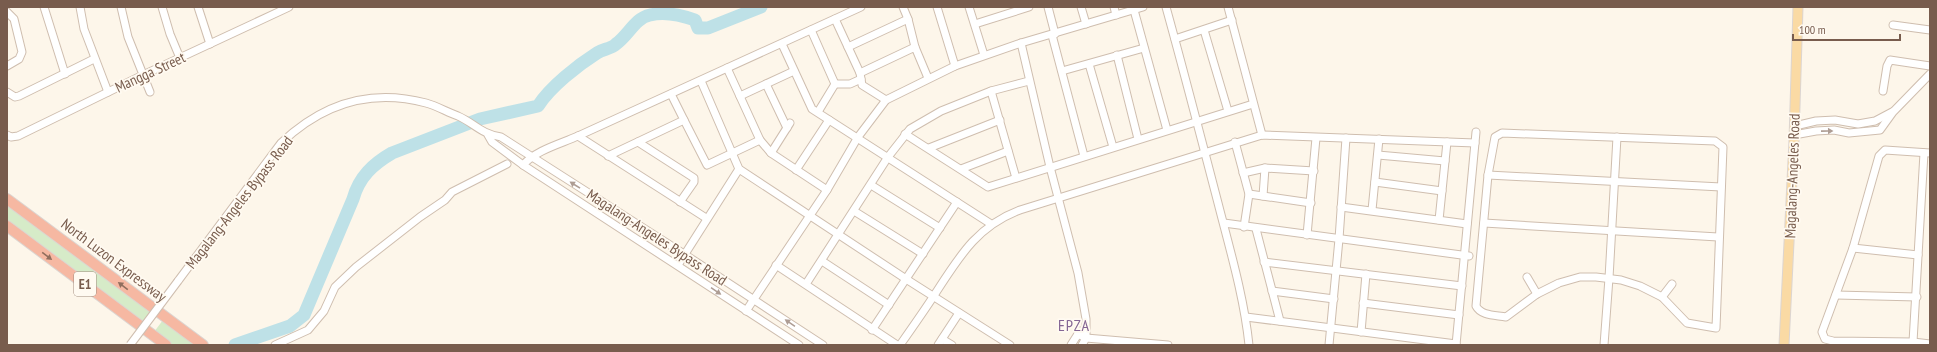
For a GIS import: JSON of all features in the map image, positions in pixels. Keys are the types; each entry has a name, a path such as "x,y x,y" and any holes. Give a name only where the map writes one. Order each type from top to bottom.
{"highway":[{"name":"North Luzon Expressway","path":"7,199 203,345"},
{"name":"E1","path":"7,226 166,345"}],"main road":[{"name":"Magalang-Angeles Road","path":"1784,345 1795,126 1798,7"}],"street":[{"path":"44,7 65,74"},
{"path":"80,7 84,29 94,59 108,92"},
{"path":"121,7 128,37 150,92"},
{"path":"162,7 170,34 180,58"},
{"path":"198,7 210,44"},
{"name":"Mangga Street","path":"9,136 18,136 143,75 289,7"},
{"path":"523,165 531,156 701,81 861,7"},
{"path":"904,7 915,47 928,78"},
{"path":"937,7 955,66"},
{"path":"970,7 984,56"},
{"path":"975,24 1029,7"},
{"path":"1048,7 1062,71 1084,156"},
{"path":"1080,7 1086,24"},
{"path":"1114,7 1116,15"},
{"path":"746,311 827,190 858,137 886,100 955,66 1021,43 1143,7"},
{"path":"1166,7 1198,121 1224,224 1246,317 1249,345"},
{"path":"1228,7 1262,135"},
{"path":"1134,10 1167,130"},
{"path":"7,12 14,19 22,52 19,59 7,66"},
{"path":"835,19 861,76 863,86 886,100"},
{"path":"848,47 908,19"},
{"path":"1175,39 1232,20"},
{"path":"1893,25 1930,30"},
{"path":"811,30 835,84"},
{"path":"1204,30 1228,111"},
{"path":"1021,43 1050,167 1078,272 1086,313 1086,338 1082,345"},
{"path":"782,44 809,105 829,120 858,137 991,224"},
{"path":"835,84 850,84 861,76 915,47"},
{"path":"1062,71 1144,48"},
{"path":"1117,55 1138,139"},
{"path":"7,92 15,97 19,96 94,59"},
{"path":"1883,91 1887,66 1890,60 1930,66"},
{"path":"1088,64 1113,147"},
{"path":"727,68 760,140 771,153 827,190"},
{"path":"740,96 794,71"},
{"path":"1794,135 1816,131 1859,133 1880,130 1893,112 1930,74"},
{"path":"701,81 739,169 906,279 1010,345"},
{"path":"806,284 905,134 925,120 941,112 992,91 1029,81"},
{"path":"766,84 788,126 771,153"},
{"path":"818,112 835,84"},
{"path":"992,91 1016,178"},
{"path":"671,94 707,165 760,140"},
{"name":"Magalang-Angeles Bypass Road","path":"130,345 281,143 310,119 347,103 380,98 401,99 427,104 462,118 486,134 492,142 523,165 799,345"},
{"path":"905,134 930,148 988,186 1253,104"},
{"path":"1795,126 1816,121 1835,120 1858,124 1875,120 1893,112"},
{"path":"608,156 684,120"},
{"path":"796,170 829,120"},
{"path":"930,148 1000,120"},
{"path":"1858,124 1859,133"},
{"path":"1246,317 1456,344 1467,255 1467,224 1476,132"},
{"path":"1502,133 1715,141 1720,143 1723,147 1718,236 1716,328 1687,323 1662,297 1640,286 1609,278 1580,277 1560,283 1537,294 1506,317 1484,313 1478,310 1476,306 1488,175 1495,137 1502,133"},
{"name":"Magalang-Angeles Bypass Road","path":"486,134 501,137 823,345"},
{"path":"900,345 974,239 991,224 1015,212 1235,142 1262,135 1475,143"},
{"path":"578,136 706,218"},
{"path":"1604,345 1617,137"},
{"path":"1307,235 1316,138"},
{"path":"1328,345 1334,299 1346,138"},
{"path":"1372,210 1379,139"},
{"path":"638,142 694,178 694,182 680,202"},
{"path":"1235,142 1249,194 1244,227"},
{"path":"1440,220 1447,142"},
{"path":"1913,342 1917,297 1918,255 1927,153 1885,150 1882,152 1878,161 1853,248 1822,332 1825,339 1833,341 1881,344 1913,342 1930,344"},
{"path":"961,169 1008,151"},
{"path":"1378,155 1445,161"},
{"path":"275,345 308,330 324,311 335,287 356,267 445,200 452,192 507,164"},
{"path":"1243,173 1265,168 1314,171"},
{"path":"1263,196 1265,168"},
{"path":"678,265 706,218 739,169"},
{"path":"1488,175 1721,187"},
{"path":"1375,182 1442,191"},
{"path":"871,185 940,228"},
{"path":"1249,194 1311,203"},
{"path":"872,330 956,202"},
{"path":"1341,207 1467,224"},
{"path":"854,211 923,254"},
{"path":"1484,223 1718,236"},
{"path":"1224,224 1467,255"},
{"path":"1256,228 1280,321"},
{"path":"1853,248 1918,255"},
{"path":"822,261 889,305"},
{"path":"1264,262 1462,286"},
{"path":"776,265 872,330 897,345"},
{"path":"1360,332 1366,274"},
{"path":"1527,277 1537,294"},
{"path":"1662,297 1672,284"},
{"path":"1272,291 1334,299"},
{"path":"1836,295 1917,297"},
{"path":"1363,303 1459,315"},
{"path":"952,345 940,342 959,313"},
{"path":"1071,345 1086,325"},
{"path":"1078,334 1086,338 1168,345"}],"green space":[{"path":"7,205 154,313 146,325 7,221"},
{"path":"163,320 196,345 173,345 154,332"}],"waterway":[{"path":"235,345 290,326 304,315 359,184 368,172 385,157 480,119 538,106 550,91 565,77 597,53 614,46 636,23 650,15 661,13 673,14 695,20 698,28 708,28 761,7"}],"district":[{"name":"EPZA","path":"1074,325"}]}
